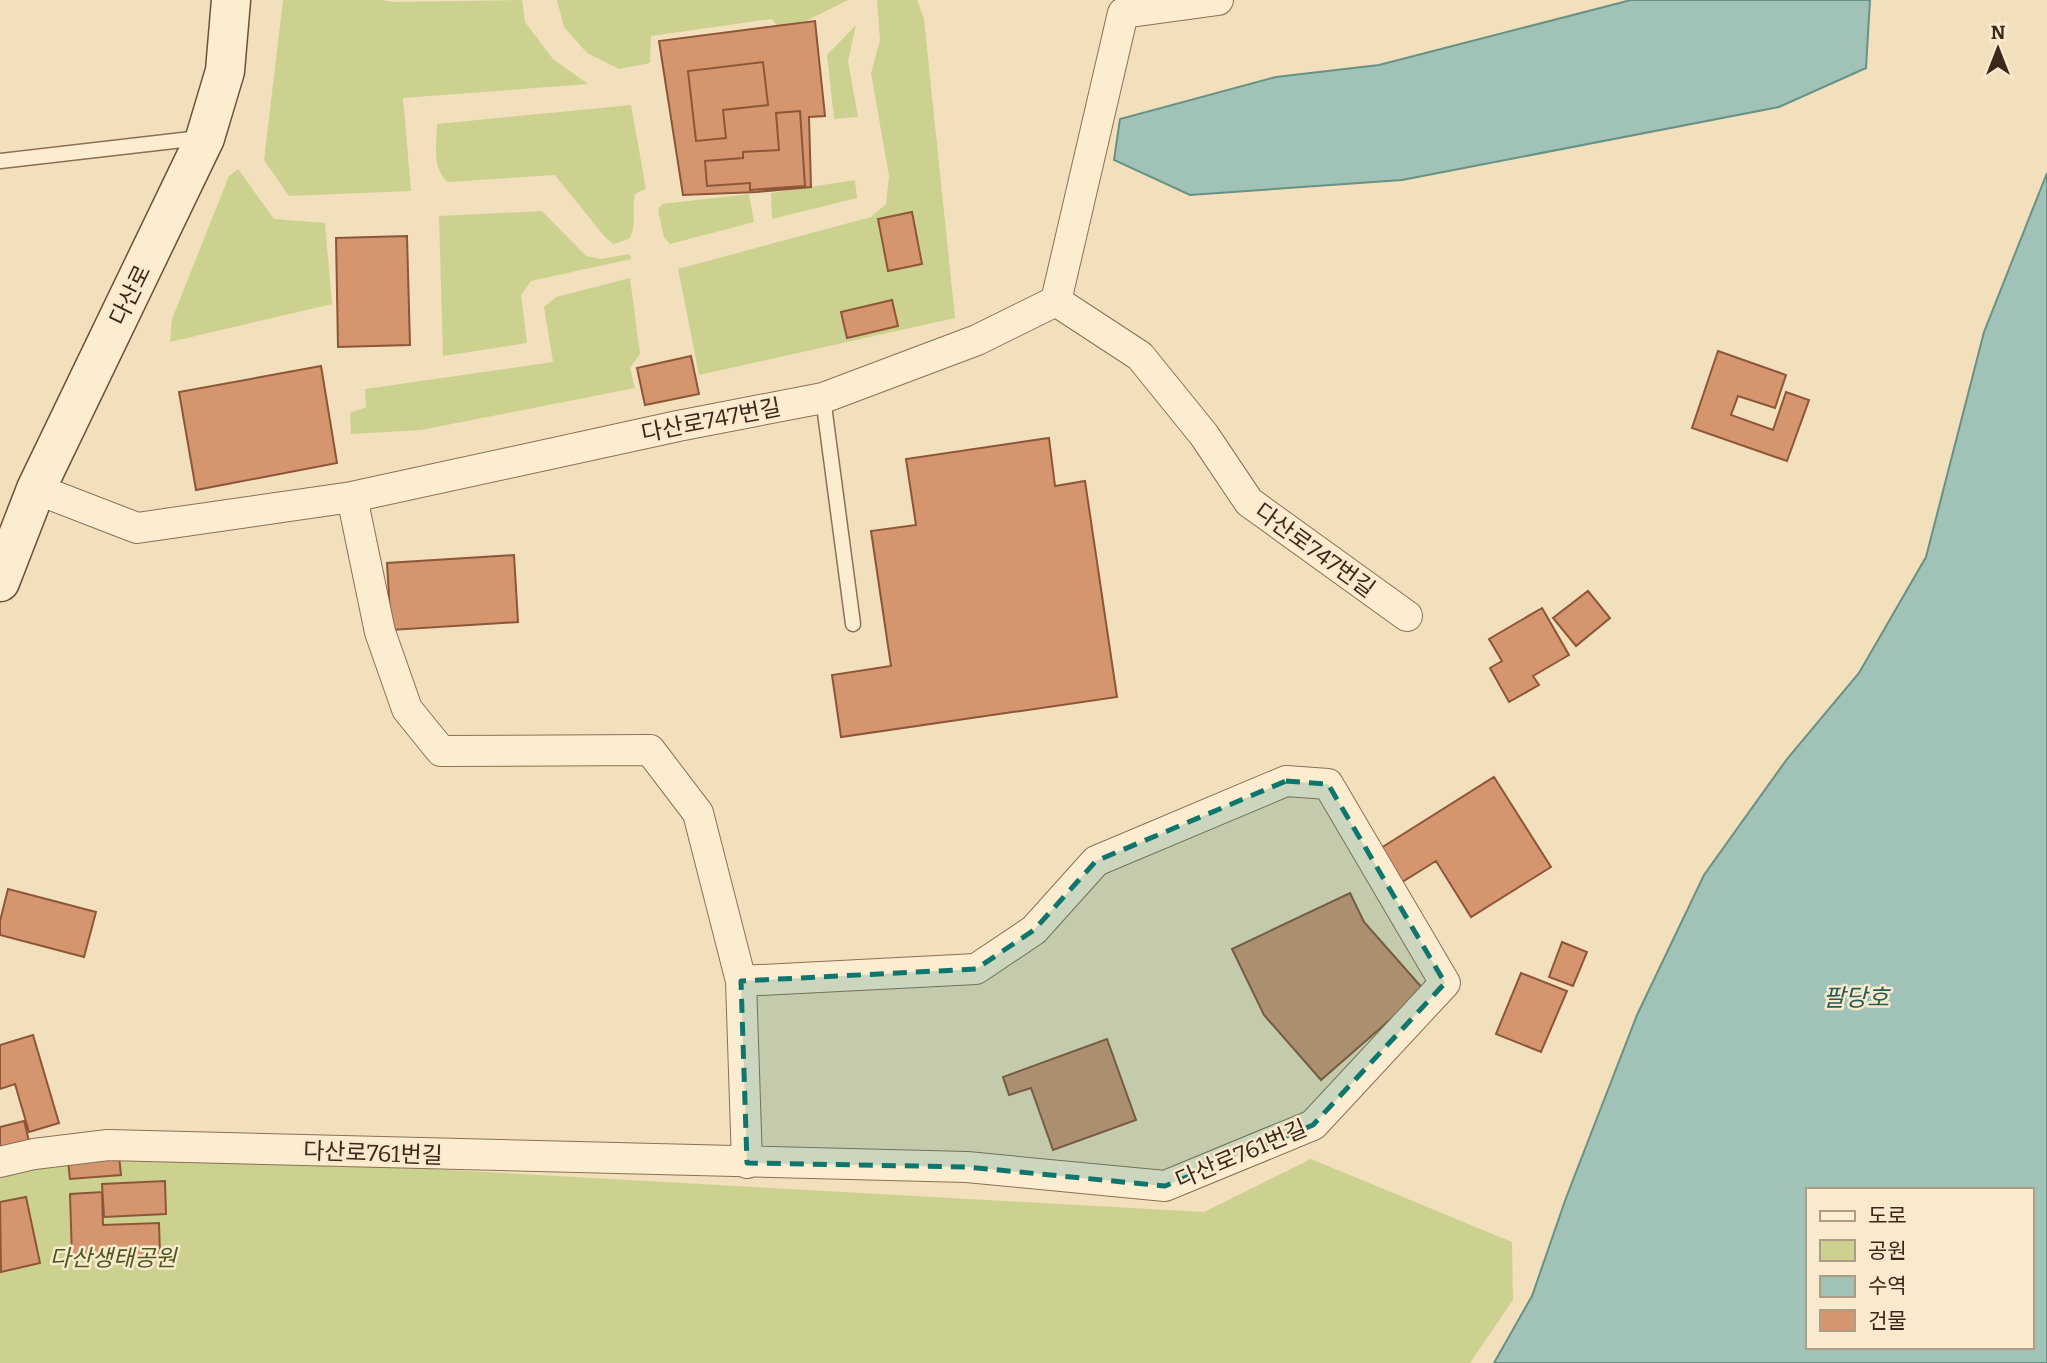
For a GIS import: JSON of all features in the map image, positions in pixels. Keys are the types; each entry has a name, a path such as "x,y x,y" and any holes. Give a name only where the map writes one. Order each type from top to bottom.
{"street":[{"name":"다산로","path":"0,582 37,489 205,138 225,71 232,0"},
{"path":"1056,301 1122,6 1218,0"},
{"name":"다산로747번길","path":"37,489 137,528 352,497 678,426 823,398 978,340 1056,301 1140,356 1204,435 1249,502 1407,616"},
{"path":"352,497 380,632 407,709 441,751 650,750 698,813 741,981 747,1163"},
{"name":"다산로761번길","path":"0,1162 34,1154 108,1145 967,1167 1164,1186 1313,1125 1445,983 1328,784 1286,781 1096,861 1034,930 976,969 741,981"}],"lane":[{"path":"0,161 205,138"},
{"path":"823,398 853,624"}],"highlighted area":[{"path":"1286,781 1328,784 1445,983 1313,1125 1165,1186 967,1167 747,1163 741,981 976,969 1034,930 1096,861"}],"green space":[{"path":"283,0 522,0 525,22 553,59 588,84 403,98 411,191 289,196 264,160"},
{"path":"557,0 848,0 782,33 772,19 651,36 650,63 619,69 587,53 564,27"},
{"path":"877,0 917,0 924,19 955,318 699,375 678,269 871,217 886,204 889,176 871,73 880,40"},
{"path":"856,25 848,61 858,117 834,119 827,55"},
{"path":"631,105 646,189 635,194 633,228 629,239 613,244 555,175 448,182 439,170 436,155 437,124"},
{"path":"238,169 274,219 325,223 332,304 170,342 172,319 229,176"},
{"path":"855,180 857,198 772,219 771,193"},
{"path":"749,194 754,222 670,244 664,237 658,210 662,204"},
{"path":"542,211 586,256 601,259 630,254 631,259 531,281 521,295 527,343 443,356 439,216"},
{"path":"630,278 640,354 630,368 635,388 421,430 351,434 350,413 366,407 365,389 553,362 544,307 556,297"},
{"name":"다산생태공원","path":"108,1151 1204,1212 1311,1159 1512,1242 1513,1300 1470,1363 0,1363 0,1175"}],"water":[{"path":"1631,0 1870,0 1866,68 1779,107 1402,180 1190,195 1114,160 1120,119 1276,77 1379,65"},
{"name":"팔당호","path":"2047,173 2047,1363 1494,1363 1532,1296 1566,1198 1637,1015 1704,875 1787,759 1859,673 1926,557 1984,332"}],"building":[{"path":"815,21 825,116 809,117 811,187 683,195 659,41"},
{"path":"763,62 768,105 723,110 726,138 696,141 688,71"},
{"path":"800,111 805,186 750,190 750,183 707,186 705,161 743,158 743,152 779,150 776,113"},
{"path":"912,212 922,264 888,271 878,219"},
{"path":"407,236 410,345 338,347 336,238"},
{"path":"892,300 898,326 847,338 841,312"},
{"path":"1718,351 1786,375 1775,408 1738,396 1731,415 1773,430 1786,392 1809,400 1787,461 1692,428"},
{"path":"691,356 699,394 645,405 637,368"},
{"path":"321,366 337,463 196,490 179,392"},
{"path":"1049,438 1055,486 1085,481 1117,697 841,737 832,675 891,666 871,531 916,525 906,459"},
{"path":"514,555 518,622 391,630 387,563"},
{"path":"1588,591 1610,618 1576,646 1553,618"},
{"path":"1542,608 1569,655 1533,676 1539,685 1509,702 1490,668 1502,661 1489,639"},
{"path":"1494,777 1551,867 1471,917 1436,861 1402,882 1381,848"},
{"path":"8,889 96,912 84,957 0,935 0,921"},
{"path":"1350,893 1364,922 1424,990 1321,1080 1264,1015 1232,949"},
{"path":"1562,942 1587,952 1573,986 1549,977"},
{"path":"1521,973 1567,991 1541,1052 1496,1034"},
{"path":"33,1035 59,1123 29,1132 15,1084 0,1089 0,1045"},
{"path":"1107,1039 1136,1120 1053,1150 1031,1088 1009,1095 1003,1077"},
{"path":"24,1121 30,1145 0,1152 0,1127"},
{"path":"119,1156 121,1175 70,1179 68,1161"},
{"path":"165,1181 166,1214 104,1217 102,1184"},
{"path":"102,1192 103,1225 159,1223 160,1255 72,1258 70,1194"},
{"path":"26,1197 40,1263 1,1272 0,1202"}]}
